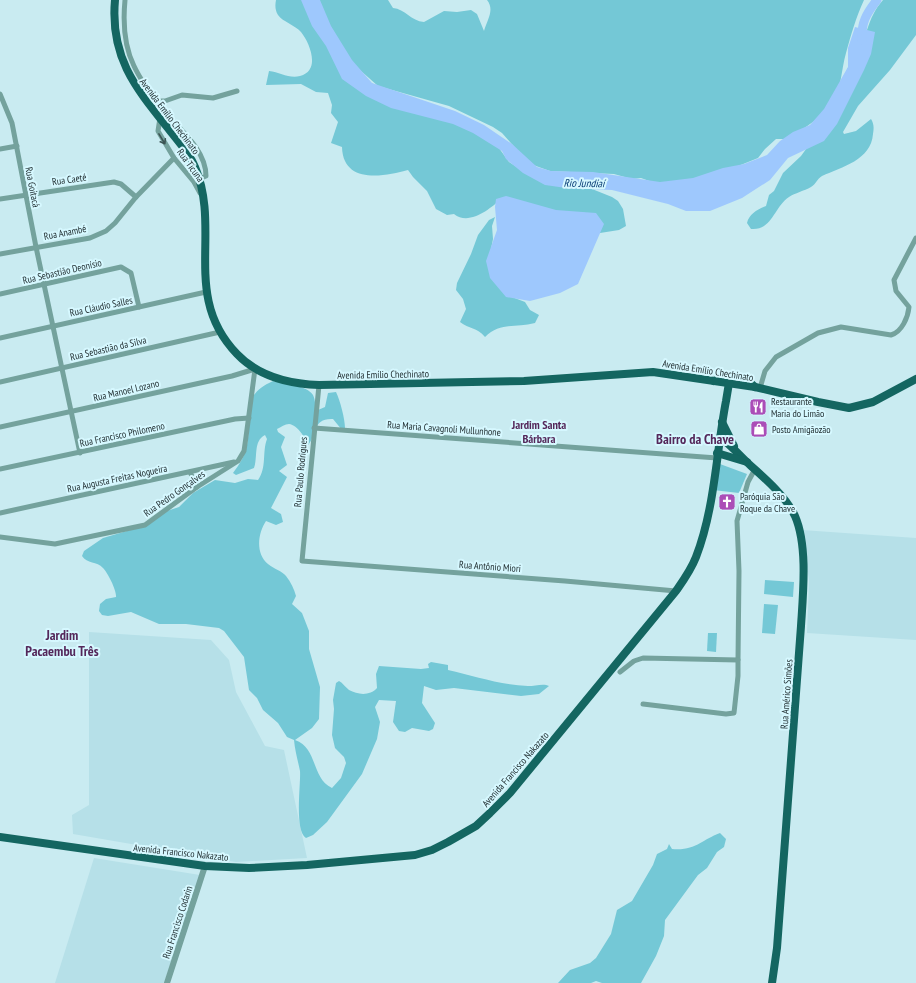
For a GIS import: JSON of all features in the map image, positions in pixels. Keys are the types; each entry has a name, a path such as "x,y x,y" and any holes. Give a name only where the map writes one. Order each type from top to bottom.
{"main road":[{"name":"Avenida Emílio Chechinato","path":"116,0 116,31 125,68 137,89 184,148 199,179 204,201 206,292 210,311 220,332 237,354 255,369 282,381 300,385 529,380 653,372 757,388 849,408 873,402 916,379"},
{"path":"714,381 733,375 746,379 757,388"},
{"name":"Avenida Francisco Nakazato","path":"0,837 205,866 249,868 307,865 415,855 432,850 476,826 510,793 676,591 696,558 704,533 729,383 733,375"},
{"path":"722,422 735,448"},
{"name":"Rua Américo Simões","path":"720,437 735,448 775,489 795,516 803,550 804,573 777,948 772,983"},
{"name":"Rua Maria Cavagnoli Mullunhone","path":"717,456 748,463"}],"street":[{"path":"124,0 128,52 134,67 157,101 193,144 203,160 206,176 199,179"},
{"path":"157,101 182,95 213,98 237,91"},
{"name":"Rua Goitacá","path":"1,97 12,123 36,247 80,453"},
{"name":"Rua Ticuna","path":"160,118 158,131 174,158 194,182 204,201"},
{"path":"0,149 16,146"},
{"name":"Rua Anambé","path":"0,254 90,238 106,231 115,223 136,197 174,158"},
{"name":"Rua Caeté","path":"0,200 114,182 121,184 136,197"},
{"path":"757,388 776,356 818,333 841,327 891,335 898,332 906,318 908,307 896,291 894,280 916,238"},
{"name":"Rua Sebastião Deonísio","path":"0,294 121,267 131,272 140,307"},
{"name":"Rua Cláudio Salles","path":"0,338 206,292"},
{"name":"Rua Sebastião da Silva","path":"0,382 220,332"},
{"path":"238,461 244,451 255,369"},
{"name":"Rua Manoel Lozano","path":"0,427 232,376 255,369"},
{"name":"Rua Paulo Rodrigues","path":"302,561 319,385"},
{"name":"Rua Francisco Philomeno","path":"0,469 235,419 249,418"},
{"name":"Rua Maria Cavagnoli Mullunhone","path":"314,428 717,456"},
{"name":"Rua Augusta Freitas Nogueira","path":"0,513 238,461"},
{"name":"Rua Pedro Gonçalves","path":"0,537 55,544 145,525 238,461"},
{"path":"643,704 726,714 734,713 736,710 738,676 739,571 737,521 748,482 755,469"},
{"path":"190,472 197,488"},
{"name":"Rua Antônio Miori","path":"302,561 565,580 676,591"},
{"path":"620,672 634,661 644,658 738,660"},
{"name":"Rua Francisco Codarin","path":"167,983 205,866"}],"shaded area":[{"path":"276,0 302,0 340,69 491,137 509,162 531,176 548,182 592,189 612,197 618,201 623,209 626,226 619,230 600,233 501,199 479,215 473,217 466,218 454,214 447,215 436,209 427,191 408,170 376,176 357,172 349,167 344,159 342,147 331,143 338,122 331,113 332,105 328,93 316,92 301,84 266,85 269,71 296,77 306,73 310,69 312,63 312,56 308,43 301,32 278,15 276,11"},
{"path":"315,0 388,0 393,8 401,10 415,20 424,22 444,11 457,12 471,10 477,14 484,31 490,11 487,0 864,0 856,19 844,59 838,91 828,109 818,118 790,139 776,139 758,158 696,183 655,183 641,178 632,179 614,174 550,171 527,161 502,133 493,127 449,106 378,86 352,63"},
{"path":"883,0 916,0 916,35 890,70 858,106 843,132 844,134 856,131 871,119 874,128 871,143 867,150 846,166 822,176 811,187 789,197 764,226 758,229 751,229 747,223 752,214 766,206 769,195 774,191 783,173 801,156 809,145 874,14"},
{"path":"495,217 492,226 493,239 489,259 507,295 525,302 530,310 539,315 535,323 502,327 496,329 485,337 479,331 460,322 466,309 463,299 456,290 457,283 471,254 478,235 489,220"},
{"path":"273,381 295,385 306,389 313,395 318,410 325,407 328,393 336,392 345,424 345,428 342,430 333,419 326,419 322,421 318,424 308,445 301,432 292,425 286,424 277,429 278,432 285,437 281,447 287,465 279,471 287,477 271,508 281,514 283,522 276,525 266,521 261,531 259,543 261,554 268,564 284,574 291,583 296,596 292,604 302,613 309,631 309,649 320,687 319,719 312,728 295,740 308,749 317,771 325,783 332,788 341,778 346,763 344,757 335,748 332,735 334,709 333,700 336,683 339,681 352,692 364,694 374,691 377,688 376,674 379,666 421,669 429,668 428,664 431,662 448,665 448,670 498,682 528,686 549,686 539,694 521,696 454,688 436,690 424,686 422,703 435,723 433,729 429,731 412,728 405,732 399,731 393,722 396,701 379,700 375,707 380,722 377,739 362,774 327,822 313,835 306,838 302,833 300,826 300,771 294,740 287,737 278,723 263,710 257,698 249,690 244,657 224,631 219,628 186,624 159,624 131,612 108,616 102,615 99,611 100,604 106,599 116,597 114,587 110,578 101,566 84,559 82,556 84,551 103,538 137,528 164,512 179,507 193,493 215,480 235,483 248,479 258,480 261,475 263,465 267,439 265,435 261,438 257,445 254,468 236,475 233,473 242,459 246,449 249,408 251,401 262,387"},
{"path":"720,464 747,474 739,493 713,490"},
{"path":"802,530 916,538 916,640 807,633 809,581"},
{"path":"765,580 794,582 793,597 764,594"},
{"path":"764,604 778,605 775,634 762,633"},
{"path":"89,632 211,640 229,660 236,692 265,746 284,750 307,858 236,862 73,834 72,815 89,805"},
{"path":"708,633 717,633 716,652 707,651"},
{"path":"720,833 726,839 724,847 717,852 707,868 698,875 665,920 664,936 656,956 641,983 602,983 596,981 591,983 558,983 570,970 590,963 596,958 611,934 617,910 632,901 653,865 657,854 667,849 669,844 672,849 693,847"},
{"path":"94,858 200,875 164,983 55,983"}],"water":[{"path":"301,0 320,0 331,26 352,60 372,83 455,111 484,125 512,144 537,167 551,171 593,172 660,182 693,178 723,168 744,164 767,155 780,141 793,132 810,125 824,109 848,67 848,48 855,27 875,32 871,54 864,70 837,124 824,141 788,158 770,180 742,198 710,211 686,211 668,204 612,190 566,188 545,185 523,173 506,159 502,151 473,133 453,124 391,108 366,96 342,79 326,46 312,26"},
{"path":"506,196 556,210 596,213 604,224 578,284 560,293 530,301 506,297 490,278 486,261 497,230 495,207 496,199"}],"waterway":[{"name":"Rio Jundiaí","path":"862,40 863,24 877,0"}],"place":[{"name":"Restaurante Maria do Limão","path":"758,407"},
{"name":"Posto Amigãozão","path":"759,429"},
{"name":"Paróquia São Roque da Chave","path":"727,502"}],"district":[{"name":"Jardim Santa Bárbara","path":"539,432"},
{"name":"Bairro da Chave","path":"695,439"},
{"name":"Jardim Pacaembu Três","path":"62,644"}]}
